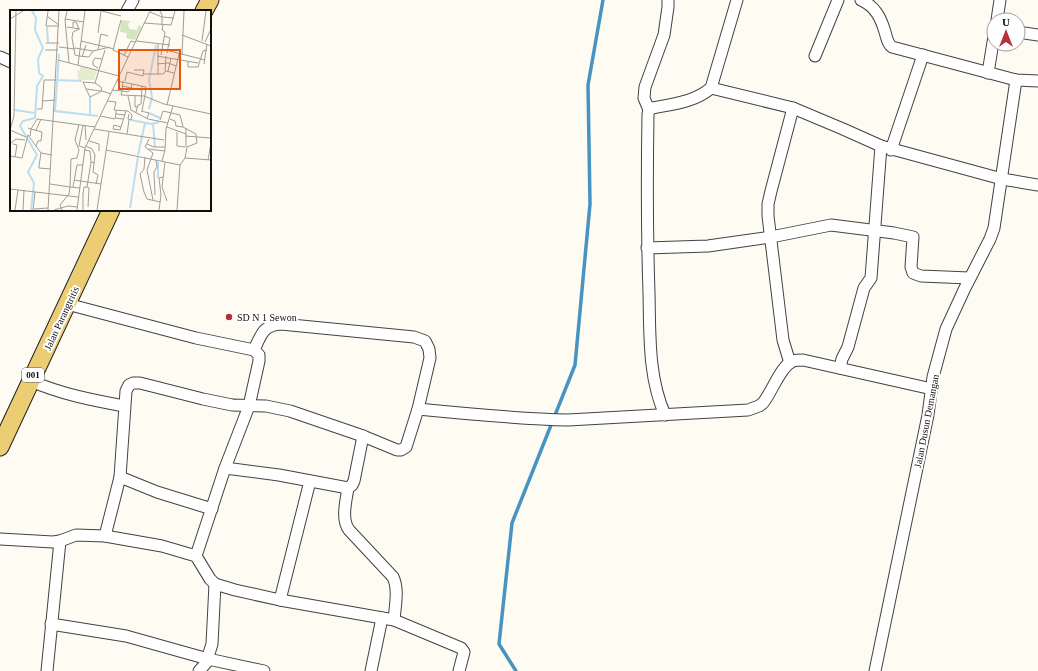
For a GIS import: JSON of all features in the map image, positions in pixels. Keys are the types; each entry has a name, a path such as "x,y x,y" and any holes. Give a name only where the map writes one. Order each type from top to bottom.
{"main road":[{"path":"205,10 210,0"},
{"name":"Jalan Parangtritis","path":"0,446 111,211"}],"street":[{"path":"128,10 133,0"},
{"path":"665,415 659,401 651,354 647,248 647,156 649,110 644,98 645,87 664,36 668,0"},
{"path":"649,110 699,97 711,88 737,0"},
{"path":"815,56 838,0"},
{"path":"861,0 873,7 879,16 890,45 1016,80 1038,81"},
{"path":"998,12 1000,0"},
{"path":"1026,34 1038,36"},
{"path":"988,73 991,52"},
{"path":"840,368 842,359 848,347 864,288 871,278 875,230 886,148 923,55"},
{"path":"0,57 10,62"},
{"name":"Jalan Dusun Demangan","path":"875,671 928,415 933,377 946,329 994,228 1016,80"},
{"path":"711,88 793,108 886,148 1002,179 1038,185"},
{"path":"790,363 783,340 768,216 768,204 793,108"},
{"path":"647,248 708,246 771,237 832,225 913,236 911,267 913,273 917,275 970,278"},
{"path":"67,304 196,338 254,350 259,354 259,361 249,406 225,468 196,556"},
{"path":"105,536 120,477 126,390 128,385 133,383 140,383 203,400 232,405 266,406 290,411 363,436 397,450 404,449 406,447 418,409 430,358 429,349 425,341 414,337 281,324 268,327 263,331 254,350"},
{"path":"418,409 540,420 731,412 754,409 759,406 766,399 784,369 794,360 803,360 932,389"},
{"path":"31,381 82,398 124,406"},
{"path":"363,436 354,481 348,488 344,517 345,524 393,577 396,589 394,620"},
{"path":"225,468 279,475 348,488"},
{"path":"120,477 157,492 212,509"},
{"path":"280,600 310,481"},
{"path":"0,539 45,542 60,541 76,535 105,536 162,546 196,556 210,579 215,584 280,600 394,620 461,648 464,652 459,671"},
{"path":"47,671 60,541"},
{"path":"199,671 208,659 212,644 215,584"},
{"path":"375,670 382,618"},
{"path":"51,624 126,636 208,659 264,671"}],"waterway":[{"path":"516,671 499,644 512,523 575,365 590,204 588,85 603,0"}],"place":[{"name":"SD N 1 Sewon","path":"229,317"}]}
